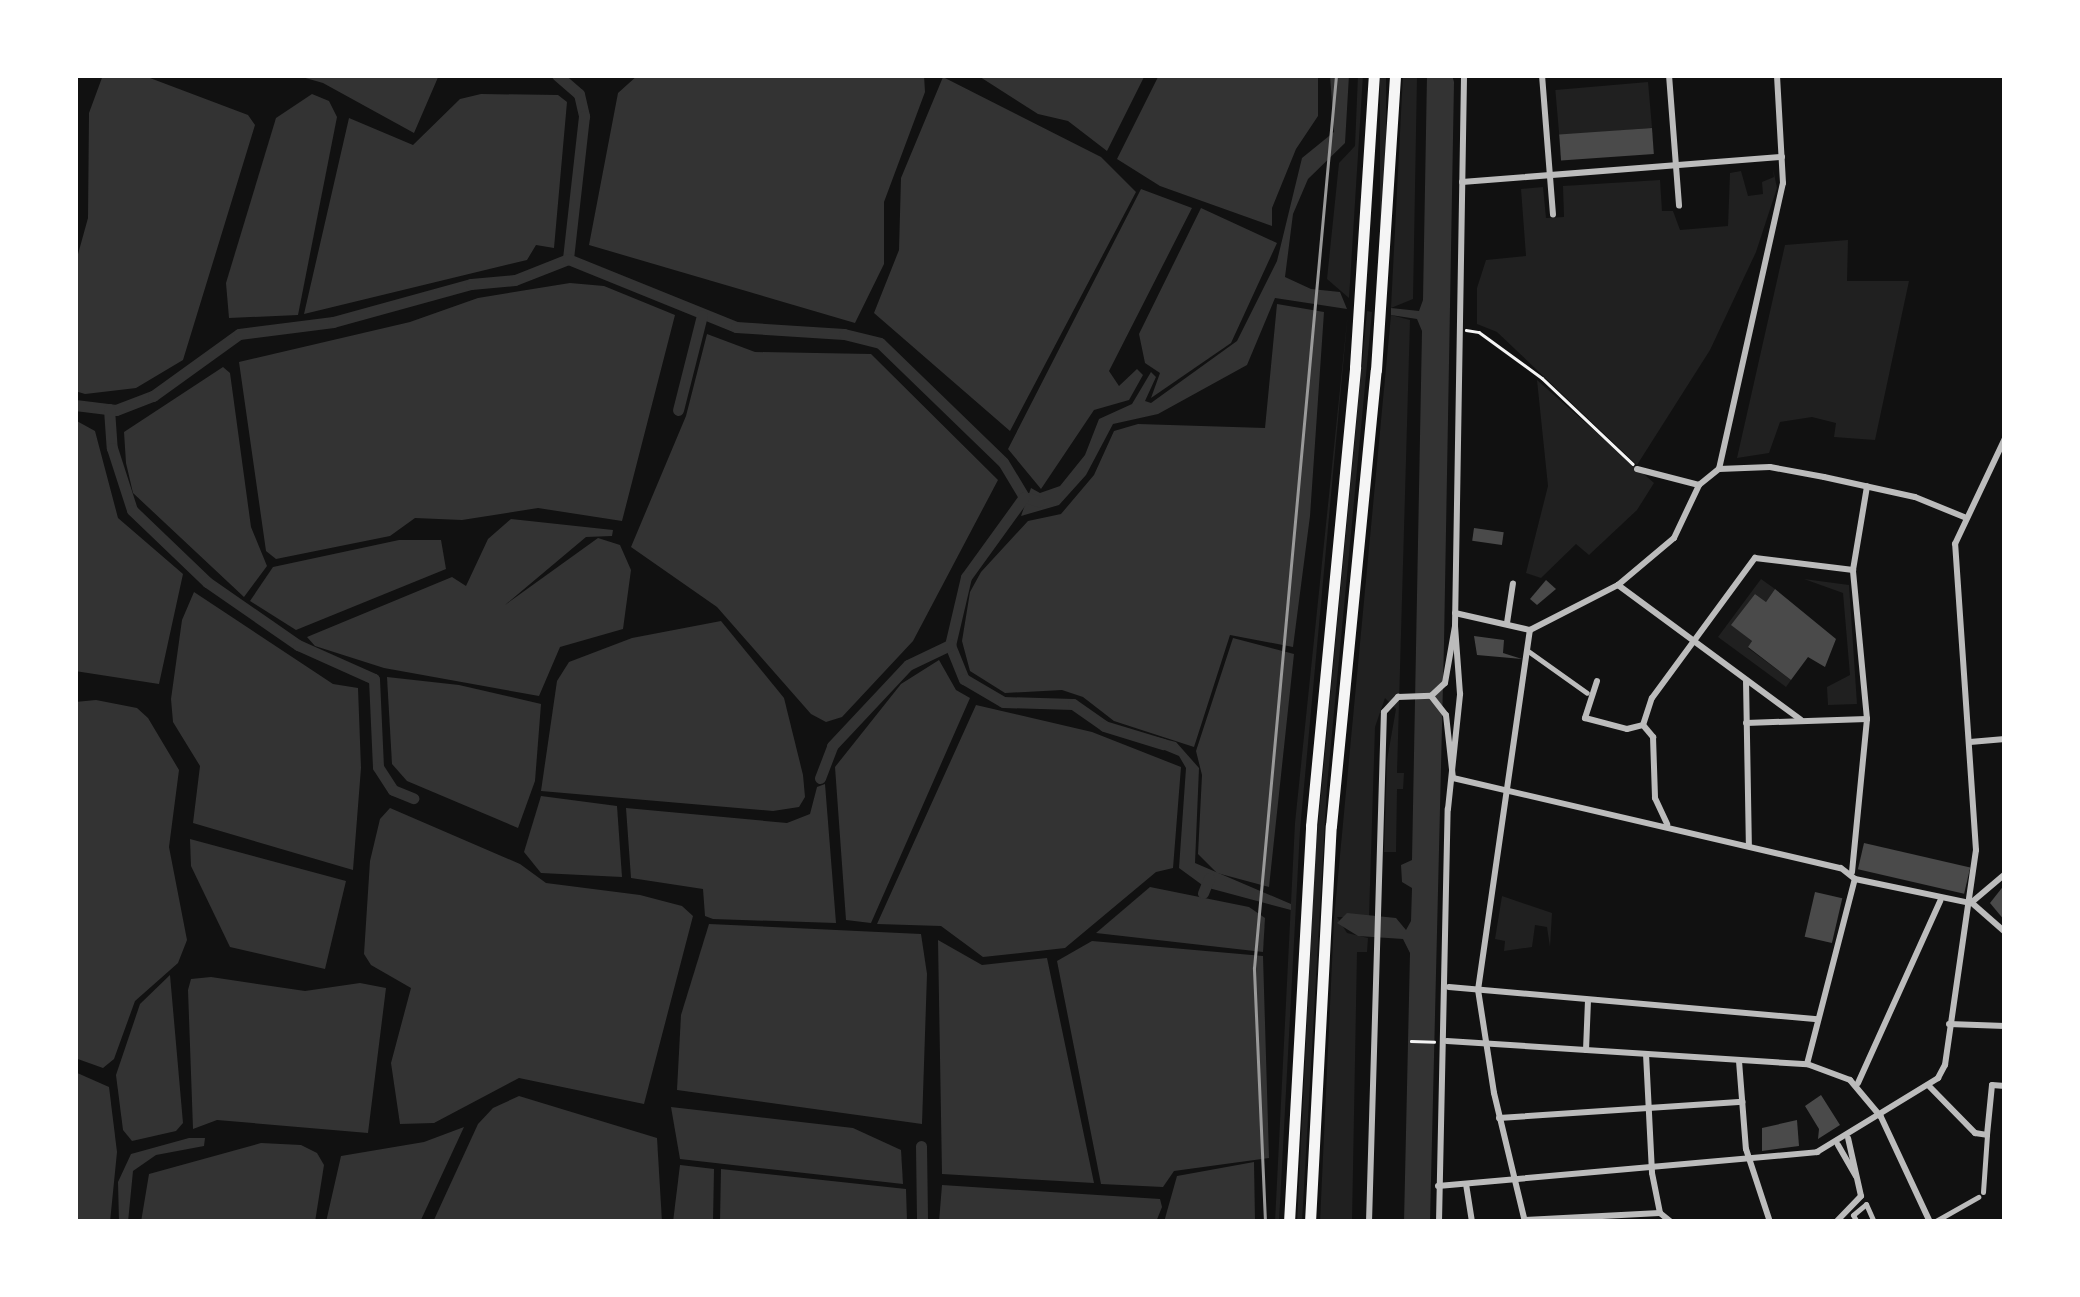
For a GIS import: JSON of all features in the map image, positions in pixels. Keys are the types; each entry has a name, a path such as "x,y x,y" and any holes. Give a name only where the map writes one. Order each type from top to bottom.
{"highway":[{"path":"1289,1222 1311,826 1355,367 1374,75"},
{"path":"1310,1222 1330,846 1376,370 1395,75"}],"street":[{"path":"1438,1222 1447,1040 1448,810 1460,694 1455,614 1464,75"},
{"path":"1542,75 1553,215"},
{"path":"1669,75 1679,206"},
{"path":"1455,614 1530,630 1618,585 1674,538 1700,486 1718,469 1750,352 1762,253 1782,190 1777,75"},
{"path":"1462,182 1782,157"},
{"path":"1438,1186 1748,1158 1838,1145 1929,1086 1945,1065 1948,1024 1972,903 1976,850 1953,564 1964,517 2005,438"},
{"path":"1718,469 1770,467 1868,486 1964,517"},
{"path":"1637,469 1700,486"},
{"path":"1808,1064 1854,875 1867,719 1853,570 1868,486"},
{"path":"1642,725 1652,698 1755,558 1853,570"},
{"path":"1507,623 1513,583"},
{"path":"1618,585 1801,720"},
{"path":"1369,1222 1382,728 1392,698 1431,696 1446,682 1455,626"},
{"path":"1530,630 1478,990 1499,1118 1525,1221 1660,1212"},
{"path":"1528,651 1588,694"},
{"path":"1746,679 1749,846"},
{"path":"1596,681 1588,694 1585,718 1590,722 1642,725 1653,737 1655,798 1668,825"},
{"path":"1431,696 1446,716 1447,751 1454,778"},
{"path":"1746,723 1867,719"},
{"path":"1970,742 2005,738"},
{"path":"1454,778 1668,825 1940,900 1972,903 2005,932"},
{"path":"1972,903 2005,874"},
{"path":"1858,1083 1940,900"},
{"path":"1448,987 1818,1019"},
{"path":"1586,1050 1588,1000"},
{"path":"1948,1024 2005,1026"},
{"path":"1447,1040 1808,1064 1858,1083 1881,1117 1932,1222 1981,1194 1992,1085 2005,1086"},
{"path":"1646,1054 1652,1166 1660,1212 1671,1222"},
{"path":"1739,1061 1748,1158 1770,1222"},
{"path":"1929,1086 1974,1133 1987,1135"},
{"path":"1499,1118 1742,1102"},
{"path":"1836,1222 1861,1196 1848,1138"},
{"path":"1838,1145 1856,1176"},
{"path":"1466,1184 1472,1222"},
{"path":"1857,1222 1853,1214 1866,1204 1874,1222"}],"path":[{"path":"1459,328 1479,332 1542,378 1637,469"},
{"path":"1411,1041 1434,1042"}],"shaded area":[{"path":"103,75 142,75 248,115 255,125 183,360 136,388 85,394 75,391 75,265 88,218 89,113"},
{"path":"295,75 439,75 414,133 323,83"},
{"path":"638,75 924,75 925,92 884,202 884,264 855,323 589,245 618,93"},
{"path":"977,75 1145,75 1107,151 1068,121 1038,114"},
{"path":"1159,75 1318,75 1318,116 1296,149 1272,208 1272,226 1160,186 1117,159"},
{"path":"1330,75 1349,75 1345,143 1308,179 1293,214 1285,277 1311,289 1340,292 1347,309 1275,298 1247,365 1158,414 1113,424 1086,475 1059,505 1021,516 1031,488 1040,493 1060,486 1085,455 1099,419 1132,404 1151,372 1156,377 1145,401 1151,403 1237,341 1277,261 1302,158 1334,132"},
{"path":"1358,75 1363,75 1349,298 1327,279 1339,163 1355,146"},
{"path":"1380,75 1386,75 1386,303 1380,303"},
{"path":"1403,75 1417,75 1413,299 1391,308"},
{"path":"1427,75 1452,75 1454,82 1444,643 1430,1222 1404,1222 1410,953 1403,939 1358,936 1337,923 1347,913 1396,918 1406,930 1411,921 1412,888 1402,882 1401,865 1412,860 1422,331 1417,319 1391,315 1391,308 1419,311 1423,300"},
{"path":"943,77 1101,157 1136,192 1010,431 874,313 899,250 901,178"},
{"path":"1648,82 1652,128 1559,136 1555,90"},
{"path":"312,94 329,101 337,117 298,315 229,318 226,283 276,118"},
{"path":"481,94 558,95 567,102 554,248 536,245 527,260 304,314 349,118 413,145 460,99"},
{"path":"1773,169 1777,188 1756,252 1710,350 1637,465 1497,332 1477,324 1477,288 1486,260 1526,256 1521,189 1543,187 1546,218 1564,217 1563,186 1660,180 1662,211 1673,211 1680,230 1728,226 1730,173 1741,171 1748,196 1763,194 1762,182 1774,177"},
{"path":"1141,189 1192,208 1109,371 1119,386 1137,369 1143,375 1129,400 1094,410 1041,489 1008,449"},
{"path":"1201,208 1277,243 1231,343 1151,398 1160,373 1145,363 1139,334"},
{"path":"1848,240 1847,281 1909,281 1875,440 1834,437 1836,423 1812,417 1780,422 1769,453 1737,458 1785,245"},
{"path":"570,283 604,286 675,315 622,521 538,508 462,520 415,518 390,536 276,559 266,551 239,362 410,322 478,298"},
{"path":"1277,304 1324,312 1310,516 1293,647 1230,635 1194,747 1114,721 1083,697 1062,690 1005,693 970,671 962,641 970,592 981,572 1028,521 1061,514 1094,475 1114,431 1138,424 1265,428"},
{"path":"1367,311 1372,312 1327,786 1302,1222 1297,1222 1315,857"},
{"path":"1348,312 1300,830 1279,1222 1275,1222 1295,823"},
{"path":"1391,315 1410,320 1397,773 1404,773 1403,789 1397,789 1396,852 1384,852 1387,760 1396,709 1385,698 1375,727 1369,917 1337,917 1347,933 1368,938 1367,952 1357,952 1352,1222 1320,1222 1334,919"},
{"path":"707,334 755,352 871,354 998,480 913,641 842,717 826,722 811,714 717,607 631,547 686,416"},
{"path":"223,367 230,373 251,527 267,566 244,597 133,493 126,463 124,432"},
{"path":"1537,380 1654,483 1637,510 1589,555 1576,544 1541,578 1526,573 1548,486"},
{"path":"75,420 95,431 118,518 183,574 159,684 75,671"},
{"path":"511,519 613,530 612,536 586,537 505,605 598,538 620,545 631,570 623,629 560,647 539,696 384,668 315,646 307,637 452,577 466,586 488,539"},
{"path":"399,540 441,540 446,569 296,630 250,601 273,567"},
{"path":"1761,579 1775,589 1766,602 1755,594 1732,625 1752,641 1748,648 1791,680 1786,687 1718,637"},
{"path":"1804,579 1849,585 1857,704 1828,705 1827,687 1850,675 1843,593"},
{"path":"194,592 333,684 358,688 361,768 353,870 193,823 200,766 173,722 171,699 182,620"},
{"path":"721,621 784,698 803,775 805,797 799,807 773,811 541,791 557,681 569,662 632,638"},
{"path":"1233,638 1294,654 1269,887 1217,873 1198,854 1202,775 1196,751"},
{"path":"939,660 956,690 970,698 871,923 846,920 835,767 901,684"},
{"path":"387,677 459,685 541,704 535,781 518,828 407,781 392,764"},
{"path":"96,700 137,708 148,718 179,770 169,847 187,940 178,963 135,1001 114,1059 103,1068 75,1058 75,702"},
{"path":"976,705 1092,732 1181,767 1173,868 1156,872 1065,948 983,957 941,926 877,924"},
{"path":"1152,736 1176,742 1199,768 1195,863 1291,904 1291,910 1205,887 1179,868 1186,768 1179,756 1150,744"},
{"path":"825,784 836,923 713,919 705,916 703,889 631,878 626,808 787,823 810,814 817,787"},
{"path":"541,796 617,806 622,877 541,873 524,852"},
{"path":"390,808 520,864 546,883 640,895 682,906 693,916 644,1104 519,1078 434,1123 400,1124 391,1063 411,988 371,965 364,954 370,861 380,819"},
{"path":"190,839 346,881 325,969 230,947 191,866"},
{"path":"1150,887 1249,907 1265,918 1263,952 1096,933"},
{"path":"1502,896 1552,913 1550,947 1547,927 1535,925 1532,947 1504,951 1505,941 1495,939"},
{"path":"709,924 921,934 927,974 922,1124 677,1090 681,1015"},
{"path":"938,940 982,965 1047,958 1094,1183 942,1174"},
{"path":"1092,941 1263,956 1269,1158 1174,1171 1163,1187 1101,1184 1057,961"},
{"path":"170,975 183,1123 176,1131 132,1141 123,1130 116,1075 140,1004"},
{"path":"211,977 305,991 360,983 386,988 368,1133 217,1120 193,1129 188,990 191,979"},
{"path":"75,1072 109,1087 117,1152 110,1222 75,1222"},
{"path":"519,1096 657,1138 662,1222 433,1222 478,1124 493,1108"},
{"path":"671,1107 853,1128 901,1150 903,1184 680,1159"},
{"path":"464,1127 420,1222 326,1222 341,1156 424,1142"},
{"path":"189,1138 205,1138 204,1146 156,1155 133,1171 128,1222 119,1222 118,1182 131,1154"},
{"path":"261,1143 301,1145 317,1153 324,1165 315,1222 141,1222 149,1174"},
{"path":"1254,1162 1255,1222 1164,1222 1177,1176"},
{"path":"680,1165 714,1169 713,1222 673,1222"},
{"path":"721,1169 906,1189 907,1222 720,1222"},
{"path":"942,1185 1160,1199 1162,1207 1156,1222 939,1222"}],"building":[{"path":"1652,128 1654,154 1561,160 1559,134"},
{"path":"1474,528 1504,532 1502,545 1472,541"},
{"path":"1546,580 1556,589 1537,605 1530,599"},
{"path":"1775,589 1836,639 1825,667 1808,657 1791,680 1748,647 1752,641 1731,625 1755,594 1766,602"},
{"path":"1474,636 1504,640 1503,653 1522,659 1477,655"},
{"path":"1864,843 1970,868 1964,894 1858,869"},
{"path":"2005,884 2005,921 1990,903"},
{"path":"1815,892 1842,898 1832,943 1805,937"},
{"path":"1821,1095 1840,1125 1818,1139 1819,1129 1805,1106"},
{"path":"1797,1120 1799,1146 1762,1151 1762,1128"}],"waterway":[{"path":"557,75 579,94 584,116 568,259"},
{"path":"75,405 116,410 153,396 239,334 333,322 471,284 515,280 568,259 736,327 844,334 880,343 1003,462 1024,497 1038,501"},
{"path":"678,410 702,315"},
{"path":"109,409 112,448 132,510 207,582 298,645 374,679 378,767 393,790 413,798"},
{"path":"1024,497 966,577 950,645 964,679 1003,702 1073,704 1104,726 1163,744"},
{"path":"820,778 832,746 908,665 950,645"},
{"path":"1203,893 1209,878"},
{"path":"921,1146 922,1222"}],"railway":[{"path":"1265,1222 1254,968 1336,75"}]}
